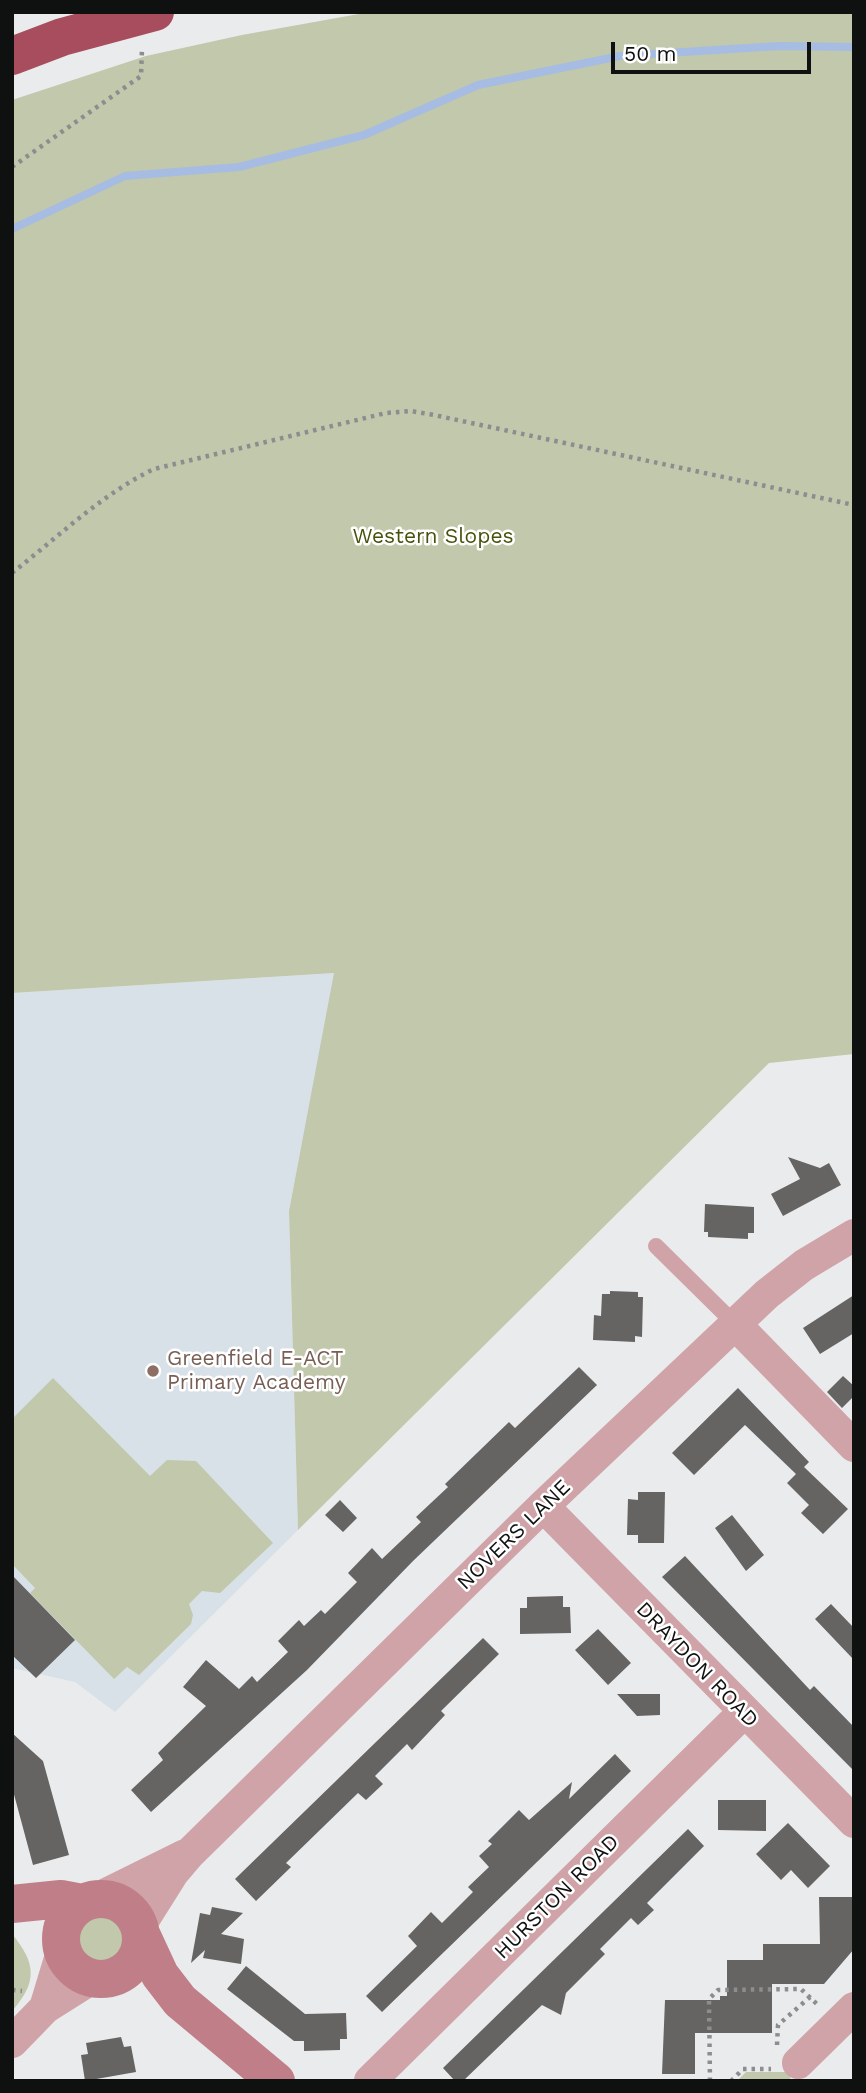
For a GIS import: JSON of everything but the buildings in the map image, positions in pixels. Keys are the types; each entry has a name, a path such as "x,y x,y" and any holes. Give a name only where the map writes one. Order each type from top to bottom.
{"highway":[{"path":"12,56 62,37 149,14"}],"street":[{"name":"NOVERS LANE","path":"140,1931 173,1873 190,1853 542,1506 734,1324 804,1265 854,1235"},
{"path":"734,1324 854,1446"},
{"name":"DRAYDON ROAD","path":"542,1506 743,1713 854,1822"},
{"name":"HURSTON ROAD","path":"370,2081 743,1713"},
{"name":"NOVERS LANE","path":"89,1901 190,1853"},
{"path":"12,1904 61,1899 110,1899 123,1905 140,1931 160,1975 180,2001 276,2081"},
{"path":"45,2008 66,1919 89,1901"},
{"path":"12,1915 61,1947 74,1970 98,1979 136,1984 180,2001"},
{"path":"12,2042 45,2008 98,1979 119,1976 130,1967 138,1955 140,1931"},
{"path":"798,2063 846,2016"}],"lane":[{"path":"656,1246 734,1324"}],"path":[{"path":"12,167 141,76 149,14"},
{"path":"12,573 102,501 130,481 154,469 386,413 411,411 434,415 854,505"},
{"path":"710,2081 709,1999 718,1990 802,1989 810,1997 846,2016"},
{"path":"731,2081 743,2069 775,2069 778,2025 810,1997"}],"shaded area":[{"name":"Greenfield E-ACT Primary Academy","path":"335,973 289,1211 298,1530 115,1712 75,1682 12,1668 12,993"}],"green space":[{"name":"Western Slopes","path":"370,12 854,12 854,1054 769,1063 298,1530 289,1211 334,973 12,993 12,100 146,56 242,35"},
{"path":"53,1378 150,1476 167,1460 196,1461 273,1543 220,1593 202,1591 189,1604 193,1615 191,1624 139,1675 127,1667 114,1679 30,1593 35,1588 12,1564 12,1419"},
{"path":"100,1915 119,1922 126,1941 119,1960 100,1967 81,1960 74,1941 81,1922"},
{"path":"12,1934 26,1954 31,1973 26,1991 12,2011"},
{"path":"746,2072 791,2072 790,2081 737,2081"}],"waterway":[{"path":"12,229 125,176 239,167 364,135 478,85 620,56 779,46 854,47"}],"place":[{"name":"Greenfield E-ACT Primary Academy","path":"153,1371"}]}
